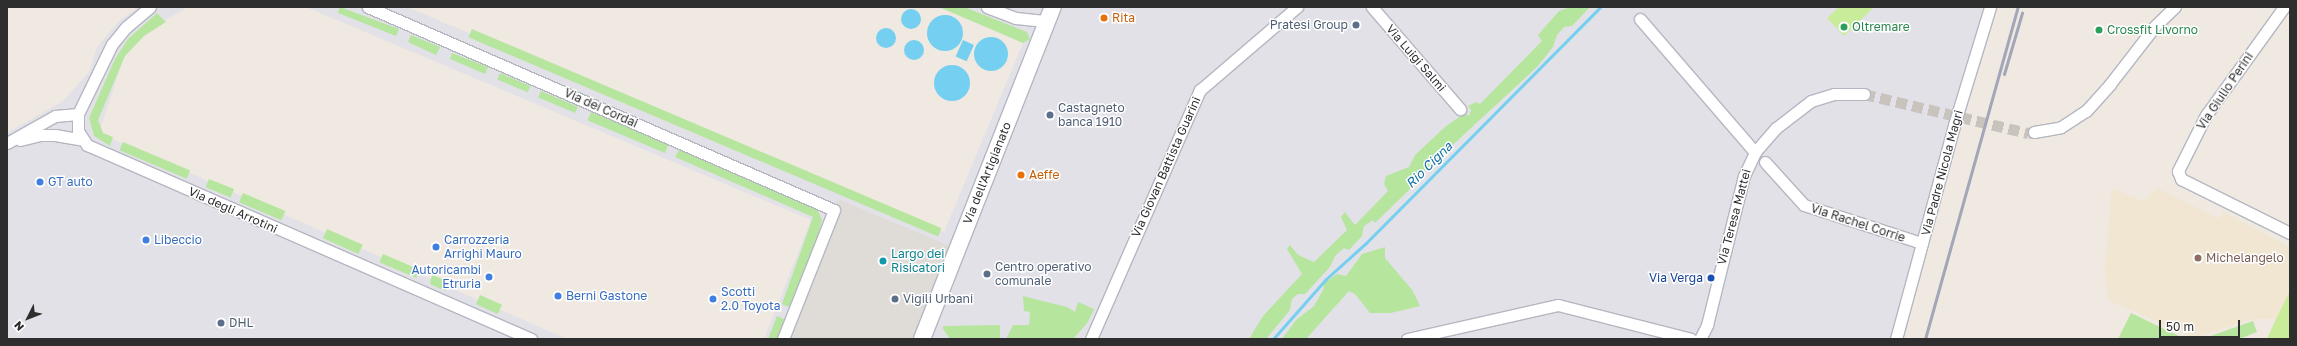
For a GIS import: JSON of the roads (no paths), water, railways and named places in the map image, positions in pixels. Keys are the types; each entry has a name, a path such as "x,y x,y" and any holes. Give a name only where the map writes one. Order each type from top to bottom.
{"street":[{"path":"82,140 78,131 78,114 112,44 126,27 150,7"},
{"name":"Via dei Cordai","path":"368,7 834,210 783,339"},
{"path":"987,7 1016,18 1050,14"},
{"name":"Via Giovan Battista Guarini","path":"1091,339 1200,90 1297,7"},
{"name":"Via Luigi Salmi","path":"1372,7 1460,109"},
{"name":"Via Padre Nicola Magri","path":"1896,339 1957,116 1990,7"},
{"path":"2034,132 2061,127 2086,111 2110,84 2155,26 2175,7"},
{"name":"Via Giulio Perini","path":"2284,7 2206,115 2178,171 2181,179 2290,234"},
{"name":"Via dell'Artigianato","path":"922,339 1050,14"},
{"path":"1640,19 1755,152"},
{"name":"Via Teresa Mattei","path":"1700,339 1707,325 1744,176 1755,152 1776,128 1812,101 1834,94 1864,94"},
{"path":"7,143 55,116 78,114"},
{"path":"7,143 40,135 54,134 82,140"},
{"name":"Via degli Arrotini","path":"82,140 92,149 531,339"},
{"name":"Via Rachel Corrie","path":"1764,162 1804,205 1922,243"},
{"path":"1407,339 1558,305 1691,339"}],"water":[{"path":"911,9 918,12 921,19 918,26 911,29 904,26 901,19 904,12"},
{"path":"949,15 958,20 962,26 962,40 958,46 949,51 941,51 932,46 928,40 927,29 932,20 938,16"},
{"path":"886,28 893,31 896,38 893,45 886,48 879,45 876,38 879,31"},
{"path":"988,37 994,37 1003,42 1007,48 1007,60 1003,66 994,71 988,71 979,66 974,57 974,51 979,42"},
{"path":"914,40 921,43 924,50 921,57 914,60 907,57 904,50 907,43"},
{"path":"963,40 974,45 967,61 956,56"},
{"path":"956,65 965,70 969,76 969,90 965,96 956,101 948,101 939,96 935,90 934,79 939,70 945,66"}],"waterway":[{"name":"Rio Cigna","path":"1273,339 1326,279 1366,243 1600,7"}],"tunnel":[{"path":"1864,94 2028,133 2034,132"}],"railway":[{"path":"1925,339 2018,7"},
{"path":"2004,74 2022,13"}],"place":[{"name":"Rita","path":"1104,18"},
{"name":"Pratesi Group","path":"1356,25"},
{"name":"Oltremare","path":"1844,27"},
{"name":"Crossfit Livorno","path":"2099,30"},
{"name":"Castagneto banca 1910","path":"1050,115"},
{"name":"Aeffe","path":"1021,175"},
{"name":"GT auto","path":"40,182"},
{"name":"Libeccio","path":"146,240"},
{"name":"Carrozzeria Arrighi Mauro","path":"436,247"},
{"name":"Michelangelo","path":"2198,258"},
{"name":"Largo dei Risicatori","path":"883,261"},
{"name":"Centro operativo comunale","path":"987,274"},
{"name":"Autoricambi Etruria","path":"489,277"},
{"name":"Via Verga","path":"1711,278"},
{"name":"Berni Gastone","path":"558,296"},
{"name":"Scotti 2.0 Toyota","path":"713,299"},
{"name":"Vigili Urbani","path":"895,299"},
{"name":"DHL","path":"221,323"}]}
